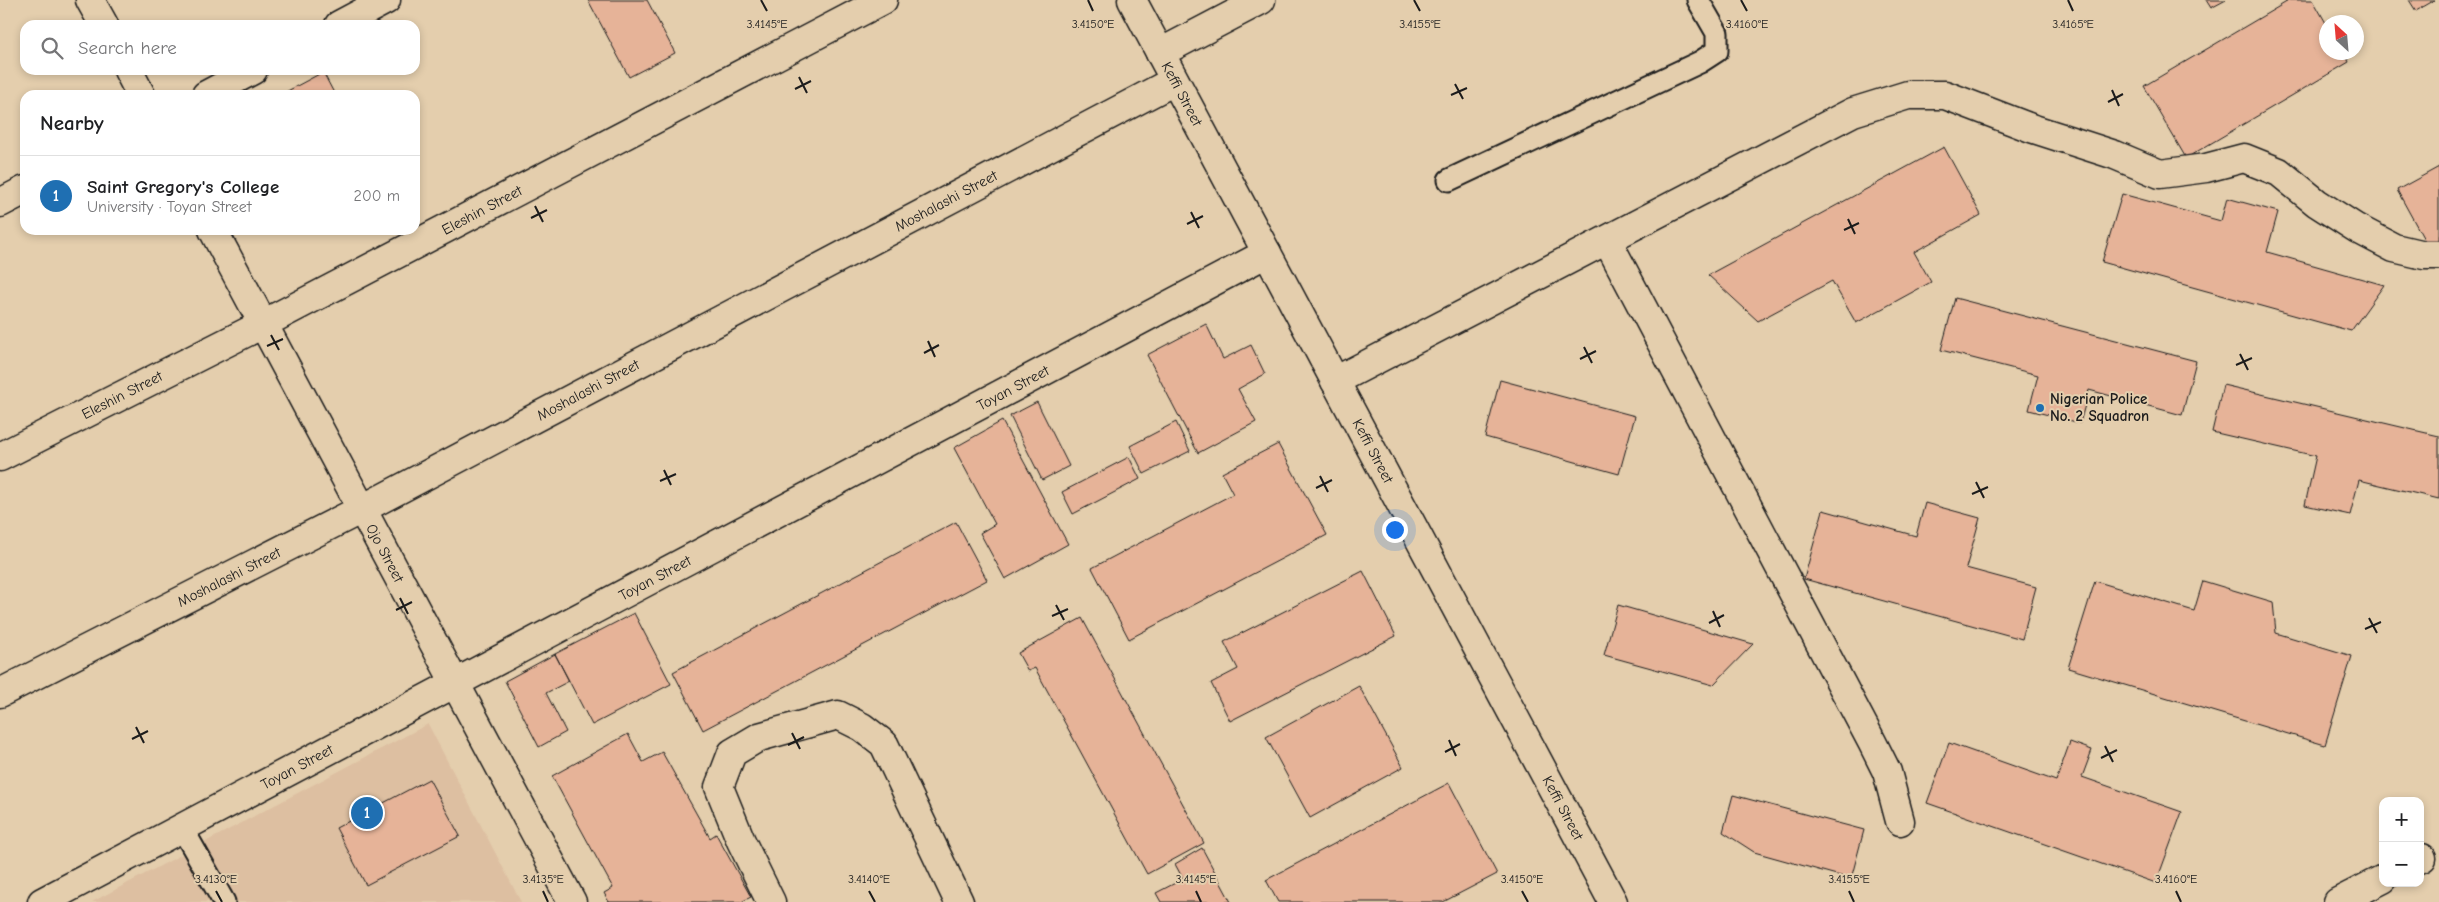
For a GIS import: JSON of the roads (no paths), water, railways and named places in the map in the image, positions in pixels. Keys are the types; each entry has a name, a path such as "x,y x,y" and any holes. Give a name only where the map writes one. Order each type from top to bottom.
{"street":[{"path":"90,0 101,20"},
{"path":"348,20 386,0"},
{"name":"Eleshin Street","path":"0,457 263,324 883,0"},
{"name":"Keffi Street","path":"1132,0 1613,902"},
{"path":"1160,53 1261,0"},
{"path":"131,75 139,90"},
{"path":"215,90 244,75"},
{"name":"Moshalashi Street","path":"0,693 362,509 1174,81"},
{"path":"1335,381 1853,112 1908,95 1945,95 2031,128 2115,155 2160,174 2206,168 2244,158 2278,172 2325,208 2394,248 2424,255 2439,255"},
{"path":"0,203 20,193"},
{"name":"Ojo Street","path":"216,235 572,902"},
{"path":"1607,240 1872,742 1887,772 1900,821"},
{"name":"Toyan Street","path":"42,902 1267,253"},
{"path":"772,902 719,787 732,753 759,737 838,715 862,728 884,744 959,902"},
{"path":"2338,902 2379,880"}],"lane":[{"path":"1448,180 1700,62 1717,51 1717,33 1698,0"},
{"path":"182,828 224,902"}],"place":[{"name":"Nigerian Police No. 2 Squadron","path":"2040,408"},
{"name":"Saint Gregory's College","path":"367,813"}]}
